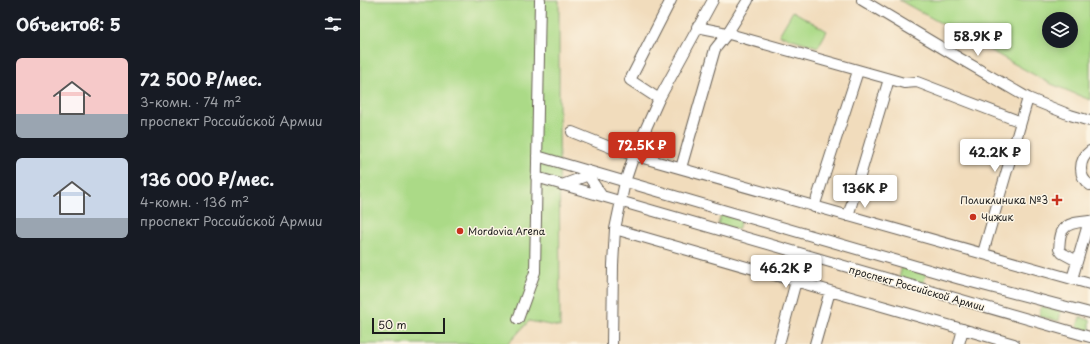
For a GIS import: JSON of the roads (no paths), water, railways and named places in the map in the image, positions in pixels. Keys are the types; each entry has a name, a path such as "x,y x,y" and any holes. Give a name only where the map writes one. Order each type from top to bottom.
{"street":[{"path":"518,319 535,272 540,0"},
{"path":"659,99 630,80 671,0"},
{"path":"612,344 615,229 625,182 634,154 659,99 713,0"},
{"path":"681,168 715,49 727,34 748,0"},
{"path":"862,0 875,3 959,58 1028,98 1090,121"},
{"path":"697,27 904,83 917,82 1021,122"},
{"path":"814,206 858,71"},
{"path":"848,216 889,79"},
{"path":"983,253 1028,98"},
{"path":"572,132 617,150 1090,284"},
{"path":"1090,151 1083,159 1080,166 1081,174 1090,185"},
{"name":"проспект Российской Армии","path":"537,156 560,162 588,173 625,182 960,279 1090,313"},
{"path":"560,162 570,185 588,173 602,196"},
{"name":"проспект Российской Армии","path":"536,177 570,185 620,202 1090,337"},
{"path":"615,229 1014,344"},
{"path":"1072,279 1077,261"},
{"path":"779,344 796,281"},
{"path":"815,344 830,291"},
{"path":"958,344 963,329"}],"place":[{"name":"Поликлиника №3","path":"1057,200"},
{"name":"Чижик","path":"973,217"},
{"name":"Mordovia Arena","path":"460,231"}]}
